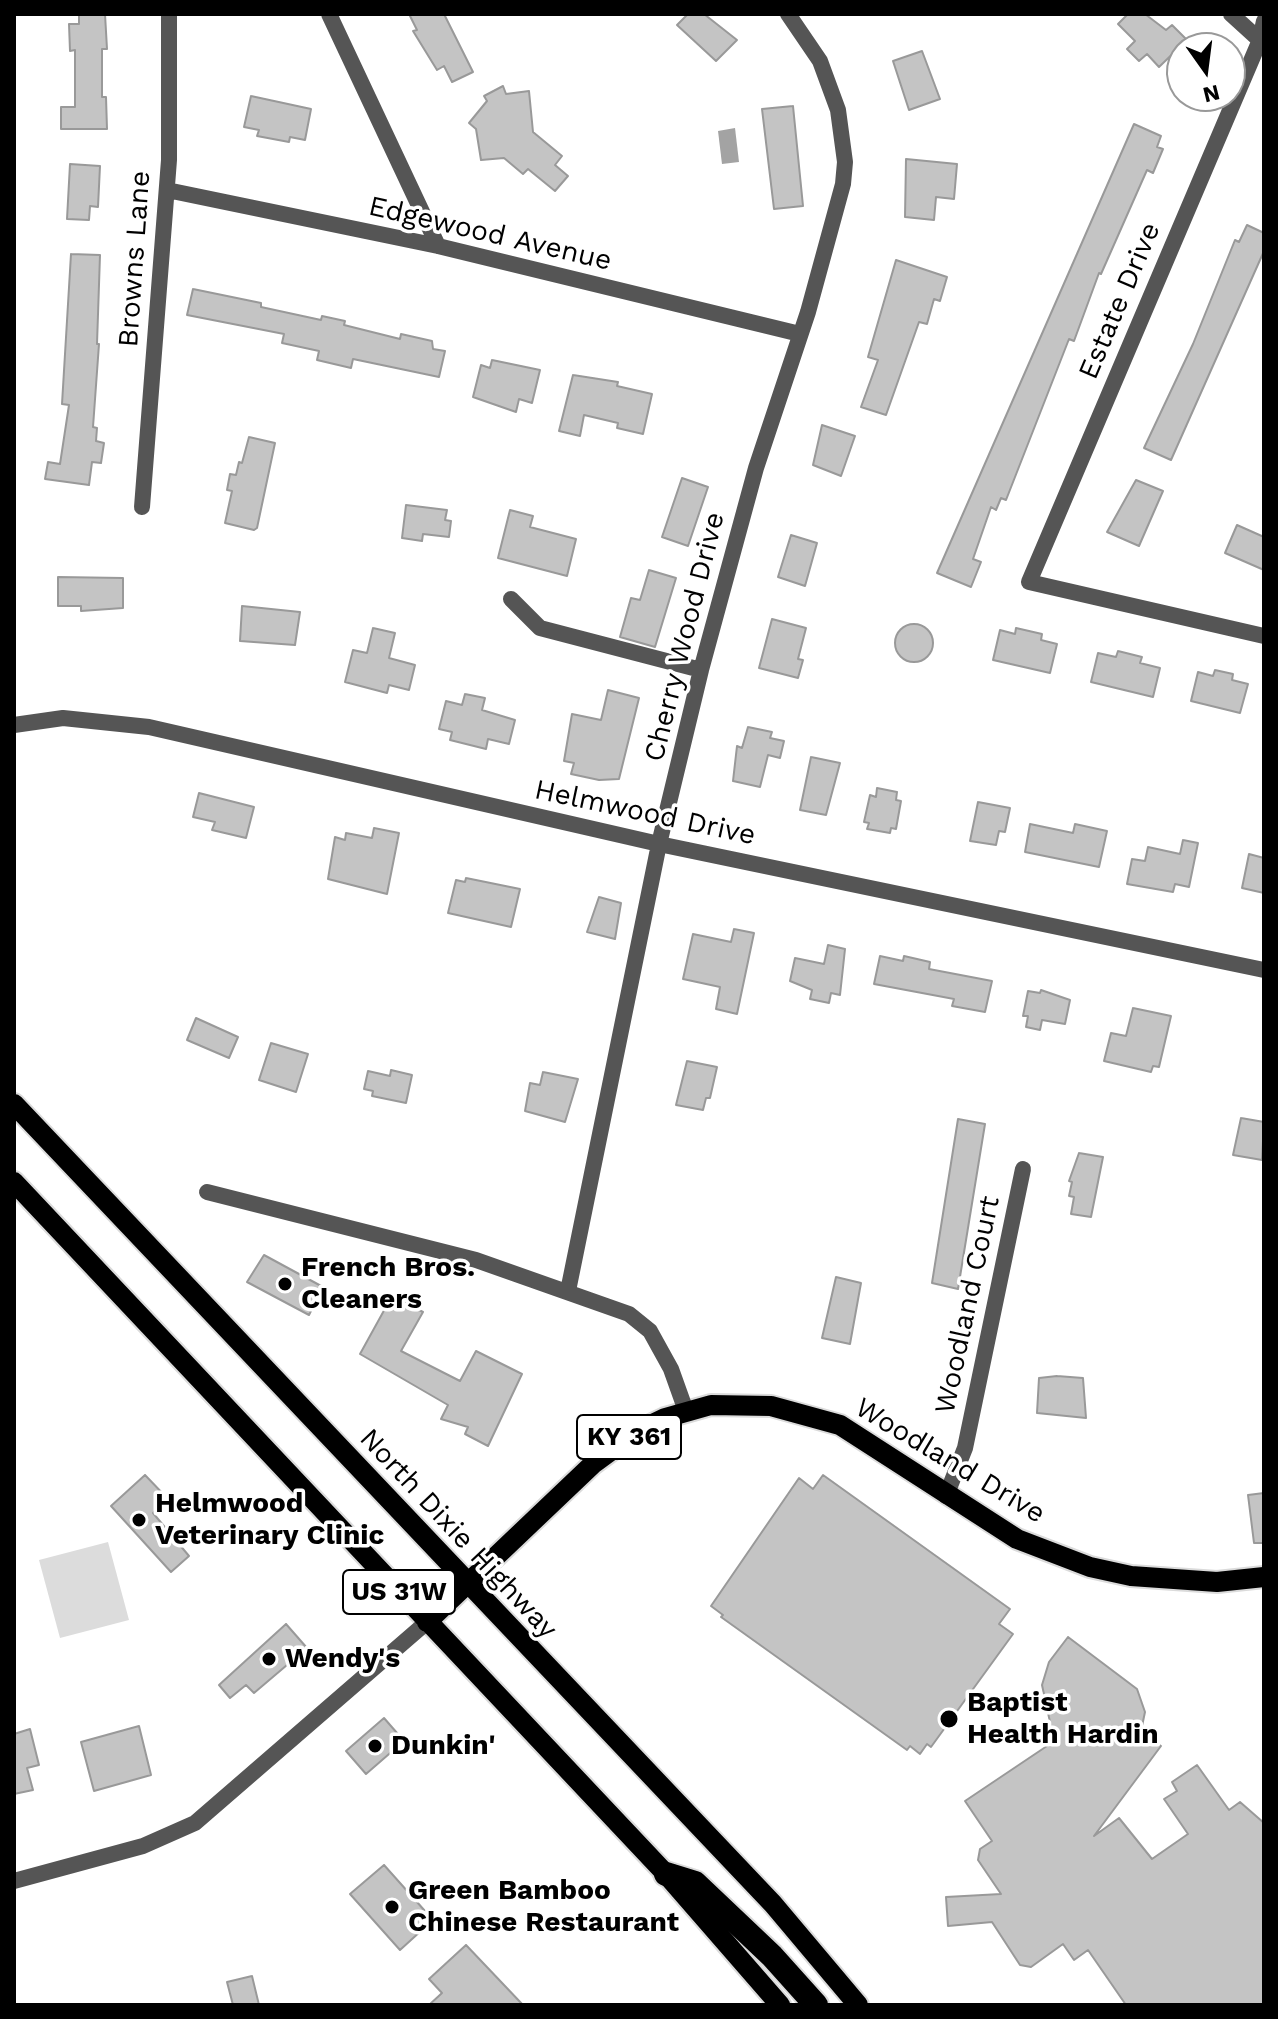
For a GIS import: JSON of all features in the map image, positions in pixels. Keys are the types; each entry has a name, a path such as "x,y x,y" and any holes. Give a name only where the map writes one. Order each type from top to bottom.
{"highway":[{"path":"666,1874 695,1883 772,1956 816,2005"}],"main road":[{"name":"North Dixie Highway","path":"14,1104 773,1904 858,2005"},
{"name":"US 31W","path":"14,1182 666,1874 780,2005"},
{"name":"Woodland Drive","path":"427,1622 593,1464 638,1431 686,1411 711,1405 771,1406 816,1416 861,1437 946,1496 1017,1539 1090,1567 1131,1576 1217,1582 1264,1577"}],"street":[{"name":"Browns Lane","path":"142,507 167,190 169,14"},
{"path":"329,14 438,246"},
{"name":"Cherry Wood Drive","path":"568,1291 659,844 701,670 756,468 832,234 845,162 843,135 829,83 820,61 788,14"},
{"path":"1231,14 1262,42"},
{"name":"Estate Drive","path":"1264,21 1262,42 1029,582 1264,636"},
{"name":"Edgewood Avenue","path":"167,190 438,246 800,334"},
{"path":"511,599 540,628 701,670"},
{"name":"Helmwood Drive","path":"14,725 63,718 149,727 659,844 1264,970"},
{"name":"Woodland Court","path":"946,1496 965,1448 1023,1169"},
{"path":"207,1192 476,1260 629,1314 650,1331 671,1369 686,1411"},
{"path":"14,1881 143,1846 195,1823 427,1622"}],"shaded area":[{"path":"735,128 739,162 722,164 718,131"},
{"path":"108,1542 129,1620 60,1638 39,1560"}],"building":[{"path":"79,14 105,14 107,49 102,49 102,97 106,97 107,129 61,129 61,107 75,107 75,50 70,51 69,24 79,24"},
{"path":"409,14 444,14 473,72 452,82 444,66 437,70 413,31 417,30"},
{"path":"688,14 704,14 737,40 716,61 677,25"},
{"path":"1128,14 1145,14 1166,30 1172,25 1179,32 1166,32 1166,60 1159,67 1147,54 1139,61 1127,49 1135,41 1118,24"},
{"path":"922,51 940,99 909,110 893,61"},
{"path":"503,86 506,94 529,91 533,132 562,156 555,165 568,176 555,191 528,169 523,174 504,158 481,160 476,129 469,123 487,101 484,96"},
{"path":"251,96 311,109 305,140 290,137 289,142 257,136 259,130 244,127"},
{"path":"793,106 803,206 774,209 762,109"},
{"path":"1134,124 1161,136 1157,147 1163,149 1153,173 1147,170 1099,273 1074,341 1069,339 1006,500 1001,498 996,510 991,507 973,559 981,562 971,587 937,573"},
{"path":"906,159 957,164 954,199 936,197 934,220 905,217"},
{"path":"70,164 100,166 98,207 90,206 89,220 67,219"},
{"path":"1247,225 1264,233 1264,251 1171,460 1144,448 1193,344 1235,240 1239,242"},
{"path":"71,254 100,255 99,344 93,427 97,428 96,441 104,443 101,463 92,462 89,485 45,479 48,462 60,464 69,405 62,404"},
{"path":"896,260 947,277 940,301 934,299 927,324 919,322 886,415 861,407 878,360 868,357"},
{"path":"193,289 321,320 322,316 345,321 344,325 400,339 401,334 432,341 433,349 445,351 439,377 353,359 351,368 317,360 319,351 282,343 284,334 187,315"},
{"path":"492,360 540,370 532,403 519,399 516,412 473,397 481,365 490,368"},
{"path":"573,375 618,382 617,386 652,394 643,434 617,428 618,423 584,415 580,436 559,431"},
{"path":"822,425 855,436 841,476 813,465"},
{"path":"249,437 275,443 257,528 254,530 225,523 232,491 227,490 230,474 236,475"},
{"path":"682,478 708,487 688,546 662,537"},
{"path":"1136,480 1163,491 1139,546 1107,532"},
{"path":"406,505 447,510 445,520 451,521 449,537 423,534 422,541 402,538"},
{"path":"510,510 533,516 530,527 576,539 567,576 498,558"},
{"path":"1237,525 1264,537 1264,570 1225,553"},
{"path":"791,535 817,543 805,586 778,577"},
{"path":"649,570 676,578 655,647 620,637 631,598 640,600"},
{"path":"58,577 123,578 123,608 81,611 81,606 58,606"},
{"path":"242,606 300,612 295,645 240,641"},
{"path":"772,619 806,628 798,659 803,660 798,678 759,668"},
{"path":"914,624 928,629 933,643 928,657 914,662 900,657 895,643 900,629"},
{"path":"373,628 395,633 389,658 415,665 409,690 389,685 387,693 345,682 353,650 367,653"},
{"path":"1016,628 1042,634 1041,640 1057,644 1050,673 993,660 1000,630 1015,634"},
{"path":"1118,651 1142,657 1140,663 1160,668 1153,697 1091,682 1098,653 1116,657"},
{"path":"1215,670 1233,674 1232,680 1248,684 1240,713 1191,701 1198,672 1213,676"},
{"path":"608,690 639,698 619,779 599,780 571,774 574,763 564,761 572,714 601,720"},
{"path":"465,694 485,698 482,710 515,720 509,744 488,739 486,749 450,740 452,732 439,729 446,701 462,705"},
{"path":"748,727 772,732 770,738 784,741 780,758 768,755 760,787 733,781 737,746 742,748"},
{"path":"811,757 840,763 826,815 800,810"},
{"path":"877,788 897,792 896,800 901,801 896,829 891,828 890,833 867,829 869,823 864,822 870,795 876,797"},
{"path":"199,793 254,807 246,838 212,830 215,822 193,817"},
{"path":"978,802 1010,808 1005,832 999,831 996,845 970,841"},
{"path":"1030,824 1073,833 1075,824 1107,831 1099,867 1025,852"},
{"path":"374,828 399,833 387,894 328,879 335,837 345,840 346,833 372,838"},
{"path":"1183,840 1198,843 1189,887 1175,884 1173,892 1127,884 1132,859 1145,861 1148,847 1180,854"},
{"path":"1249,854 1264,858 1264,893 1242,888"},
{"path":"466,878 520,889 511,927 448,913 456,880 465,882"},
{"path":"599,897 621,903 615,939 587,932"},
{"path":"734,929 754,933 737,1014 716,1009 720,987 683,979 693,934 731,942"},
{"path":"828,945 845,949 840,995 831,993 829,1003 810,999 812,990 790,981 795,958 824,964"},
{"path":"880,956 903,961 904,956 930,962 929,969 992,981 985,1012 952,1006 954,999 874,984"},
{"path":"1041,990 1070,1000 1065,1024 1042,1020 1040,1030 1026,1027 1028,1016 1023,1016 1028,991 1040,993"},
{"path":"1133,1008 1171,1016 1159,1067 1153,1066 1151,1072 1104,1061 1111,1033 1126,1036"},
{"path":"196,1018 238,1037 229,1058 187,1040"},
{"path":"271,1043 308,1054 296,1092 259,1080"},
{"path":"687,1061 717,1067 710,1098 706,1098 703,1110 676,1105"},
{"path":"391,1070 412,1075 406,1103 372,1096 373,1091 364,1089 368,1071 390,1076"},
{"path":"543,1072 578,1079 565,1122 525,1111 530,1083 540,1085"},
{"path":"1241,1118 1264,1122 1262,1160 1233,1155"},
{"path":"958,1119 985,1124 958,1289 932,1283"},
{"path":"1079,1153 1103,1157 1091,1217 1071,1214 1074,1197 1069,1196 1072,1182 1069,1181"},
{"name":"French Bros. Cleaners","path":"264,1255 323,1287 309,1315 247,1282"},
{"path":"836,1277 861,1283 850,1344 822,1338"},
{"path":"392,1296 423,1312 401,1351 460,1381 476,1351 522,1374 488,1446 465,1434 468,1427 441,1419 448,1405 360,1354"},
{"path":"1039,1378 1083,1378 1086,1418 1037,1413"},
{"name":"Helmwood Veterinary Clinic","path":"145,1475 168,1499 153,1513 189,1556 171,1572 111,1506"},
{"path":"823,1475 1010,1609 999,1624 1013,1634 931,1747 927,1744 920,1754 910,1746 907,1750 721,1617 723,1615 711,1606 799,1478 813,1489"},
{"path":"1264,1493 1264,1543 1254,1543 1248,1495"},
{"name":"Wendy's","path":"286,1624 307,1648 254,1693 246,1685 230,1698 219,1685"},
{"path":"1068,1637 1137,1689 1145,1712 1141,1731 1161,1746 1094,1836 1119,1818 1152,1859 1188,1834 1164,1799 1177,1791 1172,1782 1197,1765 1229,1810 1240,1802 1264,1823 1264,2005 1126,2005 1088,1950 1074,1960 1063,1944 1031,1967 1020,1965 992,1922 948,1926 946,1897 1001,1894 978,1860 980,1849 992,1841 965,1801 1050,1744 1050,1722 1042,1685 1049,1662"},
{"name":"Dunkin'","path":"384,1718 404,1741 366,1774 346,1751"},
{"path":"139,1726 151,1775 94,1791 81,1742"},
{"path":"30,1729 39,1765 27,1768 33,1790 14,1794 14,1734"},
{"name":"Green Bamboo Chinese Restaurant","path":"384,1865 433,1920 400,1950 350,1894"},
{"path":"466,1945 523,2005 429,2005 442,1993 429,1979"},
{"path":"252,1976 259,2005 233,2005 227,1982"}],"place":[{"name":"French Bros. Cleaners","path":"285,1284"},
{"name":"Helmwood Veterinary Clinic","path":"139,1520"},
{"name":"Wendy's","path":"269,1659"},
{"name":"Baptist Health Hardin","path":"949,1719"},
{"name":"Dunkin'","path":"375,1746"},
{"name":"Green Bamboo Chinese Restaurant","path":"392,1907"}]}
